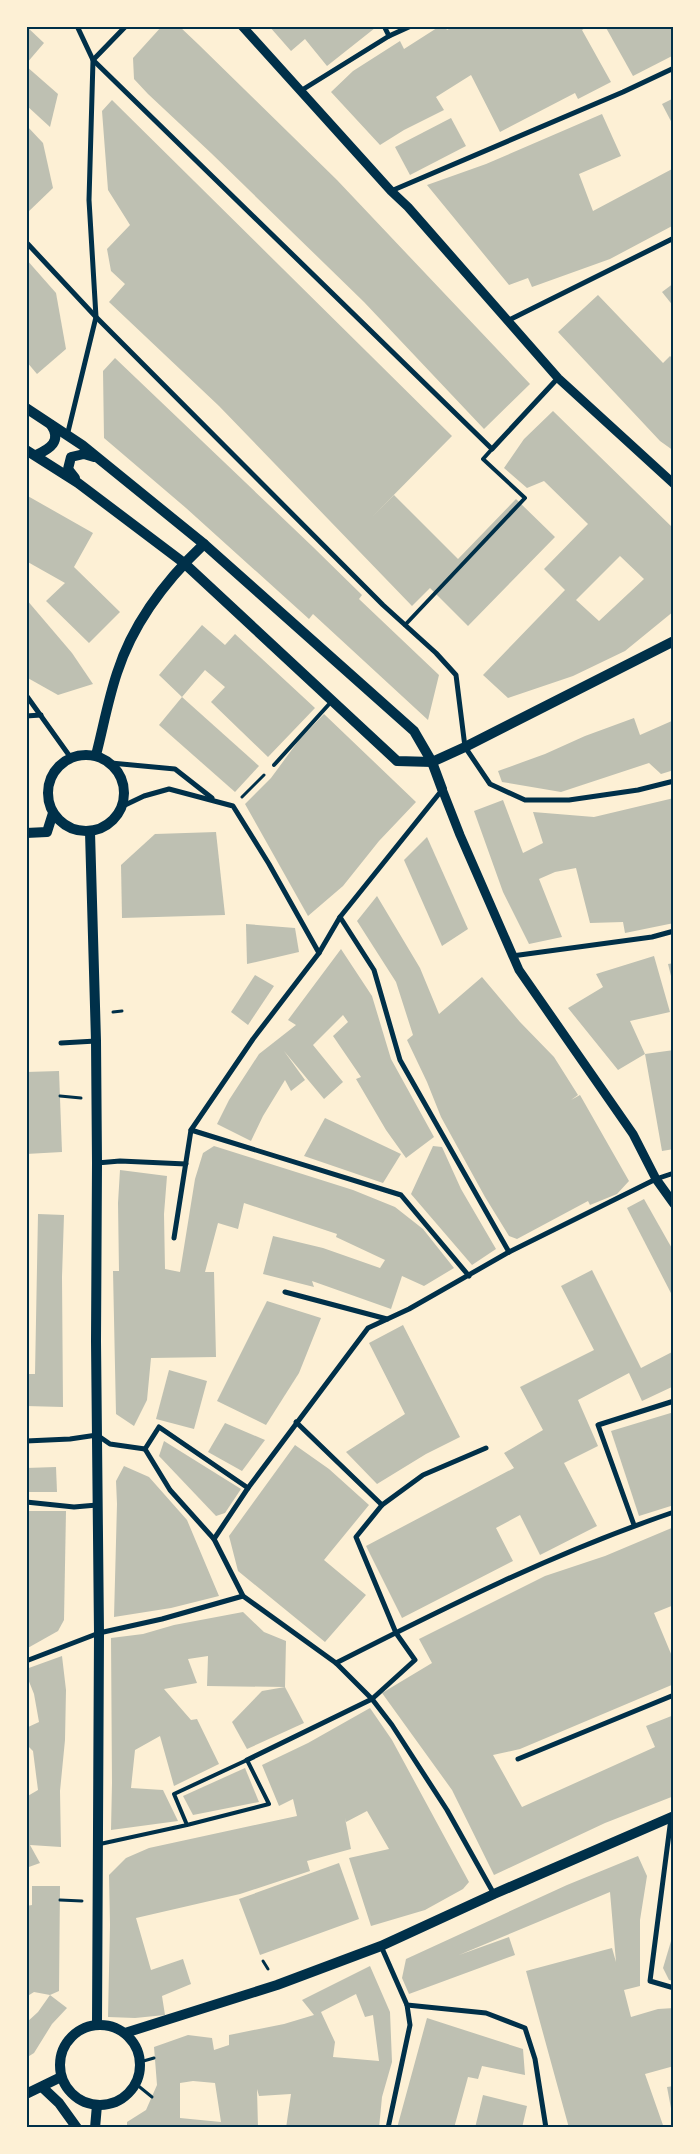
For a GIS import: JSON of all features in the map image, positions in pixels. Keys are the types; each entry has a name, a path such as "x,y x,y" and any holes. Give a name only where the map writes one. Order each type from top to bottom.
{"main road":[{"path":"26,408 82,445 204,544 414,731 432,762 442,789"},
{"path":"31,452 48,450 55,440 56,432 50,423"},
{"path":"31,452 78,483 184,563 397,761 432,762 674,642"},
{"path":"78,483 68,469 71,457 84,454 99,459"},
{"path":"96,755 117,672 139,624 169,581 204,544"},
{"path":"79,755 96,755 111,763 119,772 124,782 123,806 116,819 104,827 90,832 76,830 63,824 54,813 50,805 48,786 56,769 71,758 79,755"},
{"path":"26,833 47,832 54,813"},
{"path":"90,832 96,1041 97,1163 99,1633 97,2024"},
{"path":"125,2033 277,1985 381,1946 494,1894 672,1817"},
{"path":"97,2024 107,2024 125,2033 133,2041 140,2062 139,2077 136,2084 119,2100 109,2105 97,2105 79,2100 71,2094 61,2077 59,2065 61,2052 66,2042 75,2032 85,2026 97,2024"},
{"path":"26,2094 61,2077"},
{"path":"42,2087 59,2103 78,2128"},
{"path":"95,2128 97,2105"}],"street":[{"path":"77,26 93,60 492,449 558,378"},
{"path":"67,436 96,317 89,200 93,60 126,26"},
{"path":"242,26 302,90 391,192 408,207 558,378 674,484"},
{"path":"384,26 389,36"},
{"path":"302,90 389,36 411,26"},
{"path":"391,192 623,92 674,68"},
{"path":"508,321 674,238"},
{"path":"26,242 96,317 456,675 465,747 490,784 525,800 569,800 638,790 674,781"},
{"path":"26,695 71,758"},
{"path":"26,716 41,715"},
{"path":"111,763 175,769 214,800"},
{"path":"123,806 144,796 169,789 233,806 269,864 319,952"},
{"path":"174,1238 191,1130 253,1039 319,952 340,917 442,789"},
{"path":"442,789 460,836 519,970 633,1134 656,1179 674,1204"},
{"path":"340,917 374,970 400,1060 509,1252"},
{"path":"512,956 652,937 674,931"},
{"path":"61,1043 96,1041"},
{"path":"191,1130 401,1194 469,1276"},
{"path":"97,1163 120,1161 186,1164"},
{"path":"214,1539 296,1422 368,1328 469,1276 509,1252 656,1179 674,1173"},
{"path":"285,1292 388,1319"},
{"path":"634,1525 598,1426 674,1401"},
{"path":"296,1422 382,1505"},
{"path":"145,1450 159,1427 248,1488"},
{"path":"26,1441 70,1440 97,1435 110,1444 145,1450 170,1490 214,1539 243,1596 336,1663 372,1699 392,1725 447,1810 494,1894"},
{"path":"247,1760 372,1699 415,1660 396,1633 356,1537 382,1505 423,1474 486,1448"},
{"path":"26,1502 74,1507 97,1504"},
{"path":"336,1663 488,1586 634,1525 674,1512"},
{"path":"26,1661 99,1633 162,1619 243,1596"},
{"path":"518,1759 674,1696"},
{"path":"672,1817 650,1980 674,1988"},
{"path":"381,1946 407,2005 410,2025 388,2128"},
{"path":"407,2005 486,2013 526,2028 535,2059 546,2128"}],"lane":[{"path":"405,625 525,498 483,459 492,449"},
{"path":"274,765 332,701"},
{"path":"98,1844 187,1825 269,1804 247,1760 174,1794 187,1825"}],"path":[{"path":"233,806 274,765"},
{"path":"140,2062 154,2058"},
{"path":"136,2084 152,2097"}],"building":[{"path":"26,26 44,43 26,64"},
{"path":"162,26 179,26 198,44 337,180 530,384 484,429 364,302 134,79 133,58"},
{"path":"269,26 374,26 375,28 327,66 305,39 291,51"},
{"path":"440,26 445,26 447,30 454,26 588,26 582,30 611,82 578,99 575,93 500,132 471,75 436,97 444,110 404,130 380,145 331,92 353,71 400,41 404,49"},
{"path":"605,26 674,26 674,55 633,76"},
{"path":"26,66 58,94 50,127 26,105"},
{"path":"674,98 674,127 662,104"},
{"path":"112,100 452,436 373,516 394,495 458,559 516,499 555,537 468,626 430,588 412,606 219,406 109,302 125,284 111,271 107,249 130,225 108,190 102,111"},
{"path":"602,114 621,156 579,174 593,211 674,168 674,225 610,259 532,287 528,278 509,285 427,185 486,164"},
{"path":"451,118 466,146 410,175 395,147"},
{"path":"26,125 43,143 53,188 26,214"},
{"path":"26,259 56,293 66,349 37,374 26,361"},
{"path":"674,283 674,307 662,292"},
{"path":"598,295 663,363 670,356 674,360 674,451 660,441 558,332"},
{"path":"115,358 313,547 362,595 359,599 439,675 428,720 313,614 309,619 186,508 104,438 103,371"},
{"path":"553,411 674,529 674,611 625,651 573,676 508,698 483,675 565,590 544,569 588,524 544,481 527,488 504,468 524,439","holes":["620,556 644,579 599,621 576,600"]},
{"path":"26,495 93,533 74,567 120,612 89,643 46,601 65,583 26,561"},
{"path":"26,599 72,653 93,684 58,695 26,677"},
{"path":"202,625 225,645 235,634 315,708 268,757 211,702 225,687 205,670 182,697 159,675"},
{"path":"182,697 259,766 235,792 159,725"},
{"path":"324,714 416,802 379,841 343,886 308,916 245,804 271,778 299,740"},
{"path":"634,718 640,735 674,720 674,770 661,774 649,763 561,792 502,782 498,771"},
{"path":"674,798 674,923 625,933 623,922 590,923 576,868 555,872 539,879 562,937 529,944 503,892 474,811 503,800 523,853 543,843 533,812 594,817"},
{"path":"216,832 225,915 122,918 121,865 155,834"},
{"path":"427,837 468,929 442,946 404,860"},
{"path":"377,896 420,968 439,1014 482,977 520,1022 554,1057 578,1095 571,1100 580,1095 629,1181 617,1194 590,1205 588,1201 517,1239 509,1236 441,1117 407,1040 413,1035 396,982 357,921"},
{"path":"246,924 295,928 299,952 247,964"},
{"path":"341,949 372,996 391,1059 434,1137 406,1158 386,1130 356,1079 361,1077 333,1036 348,1022 343,1015 313,1045 343,1082 324,1099 284,1051 305,1080 291,1091 285,1080 263,1116 251,1141 217,1124 229,1100 259,1054 296,1025 288,1020"},
{"path":"654,956 670,1012 630,1021 645,1054 618,1070 568,1008 603,987 596,974"},
{"path":"674,963 674,984 673,984 668,964"},
{"path":"255,975 274,986 248,1025 231,1012"},
{"path":"674,1050 674,1149 662,1151 645,1054"},
{"path":"59,1071 62,1152 26,1154 26,1072"},
{"path":"325,1118 401,1154 383,1183 304,1156"},
{"path":"214,1146 353,1190 395,1207 423,1229 454,1268 424,1286 402,1276 391,1309 312,1281 314,1287 263,1274 273,1236 323,1248 380,1268 385,1260 336,1237 337,1234 244,1203 238,1229 218,1223 205,1272 214,1272 216,1357 151,1358 147,1400 134,1426 116,1414 113,1271 119,1271 118,1203 120,1170 167,1176 164,1214 165,1269 180,1272 195,1179 203,1153"},
{"path":"433,1146 442,1147 461,1189 496,1249 472,1265 411,1194"},
{"path":"644,1199 674,1252 674,1299 627,1208"},
{"path":"38,1214 64,1215 62,1277 63,1407 26,1406 26,1374 35,1374"},
{"path":"592,1270 641,1368 674,1351 674,1386 642,1401 629,1373 578,1400 598,1446 564,1463 597,1526 540,1555 520,1515 496,1528 513,1561 402,1618 366,1546 514,1468 504,1453 543,1430 520,1387 594,1350 561,1286"},
{"path":"267,1301 321,1318 299,1373 266,1425 217,1401"},
{"path":"403,1325 460,1437 426,1454 377,1484 346,1452 405,1414 369,1343"},
{"path":"169,1370 207,1381 194,1429 156,1419"},
{"path":"674,1412 674,1505 639,1516 611,1431"},
{"path":"225,1423 265,1440 242,1471 208,1452"},
{"path":"164,1441 241,1489 225,1513 216,1516 159,1456"},
{"path":"295,1445 329,1469 369,1505 324,1560 366,1595 325,1642 238,1571 229,1536"},
{"path":"124,1466 149,1477 187,1520 219,1596 171,1608 114,1617 116,1481"},
{"path":"56,1467 57,1492 26,1492 26,1468"},
{"path":"26,1511 66,1511 64,1620 58,1631 26,1649"},
{"path":"674,1527 674,1605 654,1613 674,1661 674,1684 520,1749 493,1755 522,1807 655,1747 646,1726 674,1715 674,1796 605,1823 494,1875 452,1790 382,1693 432,1663 419,1639 545,1576 605,1556"},
{"path":"243,1612 264,1632 286,1641 285,1687 207,1686 208,1656 188,1659 197,1683 164,1689 191,1720 197,1719 219,1764 174,1786 160,1736 135,1750 131,1788 163,1790 178,1821 111,1830 111,1638 143,1634 174,1625"},
{"path":"62,1656 66,1690 65,1740 60,1791 61,1847 30,1845 40,1863 26,1868 26,1797 38,1790 33,1751 26,1744 26,1728 39,1722 34,1694 26,1674 26,1669"},
{"path":"285,1687 304,1723 247,1749 232,1722 262,1691"},
{"path":"370,1708 392,1740 469,1882 463,1889 425,1910 371,1926 349,1858 389,1849 367,1811 346,1822 345,1818 351,1849 307,1861 310,1871 240,1894 136,1918 151,1970 183,1959 191,1984 162,1996 165,2015 135,2018 108,2017 109,1875 126,1858 149,1848 297,1816 293,1799 279,1806 262,1765 308,1743"},
{"path":"245,1768 259,1802 193,1815 183,1796"},
{"path":"638,1856 647,1876 640,1920 640,1986 624,1990 631,2017 658,2009 674,2008 674,2066 645,2074 664,2128 569,2128 526,1971 612,1948 616,1962 610,1892 459,1955 509,1937 515,1955 409,1994 402,1978 406,1959 567,1885"},
{"path":"339,1863 359,1919 260,1955 239,1899"},
{"path":"32,1886 60,1886 59,1991 50,1995 34,1992 26,1997 26,1906 32,1905"},
{"path":"674,1931 674,1981 669,1980 663,1968"},
{"path":"370,1966 390,2012 392,2062 382,2097 379,2128 286,2128 291,2094 259,2096 257,2089 258,2128 127,2128 127,2122 146,2110 157,2085 154,2047 188,2035 212,2038 214,2050 229,2045 229,2035 284,2024 314,2015 302,2000","holes":["356,1994 365,2017 373,2015 379,2061 333,2057 335,2042 321,2012","193,2081 215,2083 221,2122 180,2118 180,2083"]},
{"path":"50,1995 67,2008 52,2024 34,2053 26,2058 26,2023 38,2012"},
{"path":"427,2018 523,2049 525,2075 482,2066 478,2079 468,2077 454,2128 397,2128"},
{"path":"674,2086 674,2119 673,2119 667,2087"},
{"path":"483,2095 527,2106 522,2128 475,2128"}]}
